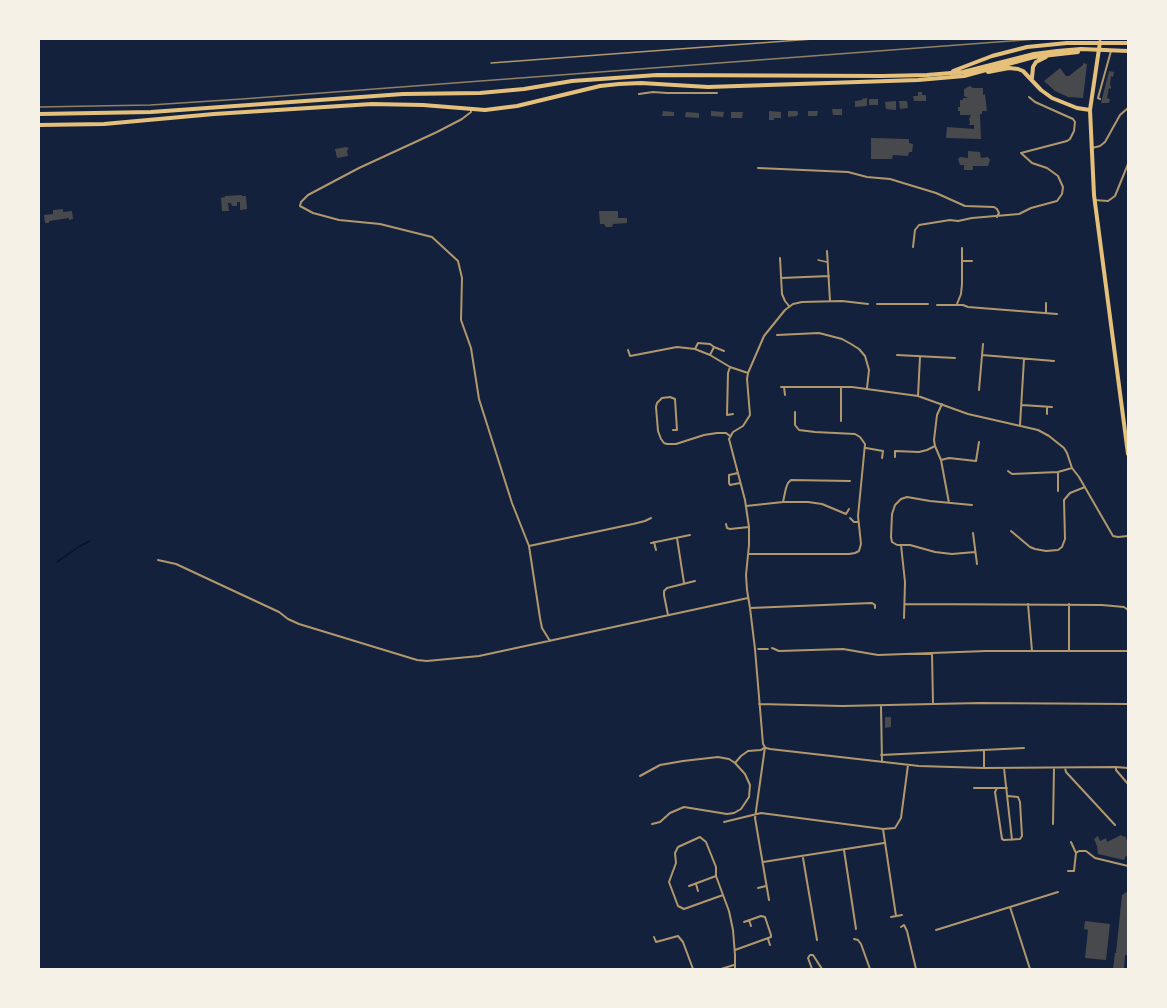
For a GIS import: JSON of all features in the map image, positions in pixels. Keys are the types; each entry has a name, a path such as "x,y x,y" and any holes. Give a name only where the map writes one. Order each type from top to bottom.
{"main road":[{"path":"1101,41 1090,110 1094,200 1128,453"},
{"path":"947,73 992,56 1027,47 1101,41 1128,43"},
{"path":"39,114 151,112 403,94 480,93 572,81 657,75 896,76 976,70 1034,54 1057,51 1081,49 1128,51"},
{"path":"964,76 1034,57 1088,50"},
{"path":"1032,79 1031,73 1036,63 1053,55"},
{"path":"39,125 104,124 225,113 372,104 485,110 619,84 708,87 864,83 964,76 1010,68 1023,71 1052,98 1071,107 1090,110"}],"street":[{"path":"1100,99 1098,98 1112,50"},
{"path":"671,86 672,92"},
{"path":"639,94 653,92 717,93"},
{"path":"914,247 915,230 919,225 1019,214 1057,201 1062,194 1063,187 1058,177 1047,168 1032,163 1021,153 1067,141 1074,131 1074,121 1029,97"},
{"path":"1092,148 1105,142 1120,115 1128,108"},
{"path":"471,109 471,112 462,119 308,195 300,206 313,213 339,220 380,224 432,237 458,261 462,278 462,320 471,348 479,399 512,504 529,546 542,628 550,641"},
{"path":"1094,200 1108,201 1115,196 1128,164"},
{"path":"758,168 848,172 867,177 890,179 936,193 965,206 994,207 999,213 997,217"},
{"path":"957,304 963,284 962,248"},
{"path":"827,251 830,301"},
{"path":"780,258 783,298 789,306"},
{"path":"962,261 972,261"},
{"path":"782,278 829,276"},
{"path":"769,900 755,820 765,747 746,575 749,527 729,439 733,432 743,426 750,415 748,373 764,336 789,306 800,302 830,301 868,304"},
{"path":"1046,303 1046,313"},
{"path":"877,304 928,304"},
{"path":"937,304 963,304 968,308 1058,314"},
{"path":"777,334 819,333 831,335 851,344 865,356 869,370 867,388"},
{"path":"695,349 698,343 710,344 724,351"},
{"path":"979,390 983,344"},
{"path":"628,350 630,356 677,347 695,349 730,367 748,373"},
{"path":"710,355 714,347"},
{"path":"897,355 955,358"},
{"path":"982,355 1054,362"},
{"path":"918,396 921,356"},
{"path":"1020,425 1024,359"},
{"path":"730,367 727,414 733,414"},
{"path":"784,395 783,387 867,388 918,396 968,414 1038,430 1058,442 1067,453 1072,468 1113,536 1128,536"},
{"path":"841,387 841,421"},
{"path":"673,430 677,430 675,399 662,398 656,407 658,431 661,440 667,444 676,444 717,433 726,433 730,436"},
{"path":"942,404 937,415 934,446 941,460 948,503"},
{"path":"1022,405 1052,407"},
{"path":"1047,407 1047,414"},
{"path":"834,410 841,410"},
{"path":"748,554 855,554 859,551 861,544 858,522 866,448 863,440 855,434 800,430 795,425 795,412"},
{"path":"795,418 801,418"},
{"path":"941,460 949,458 976,461 979,442"},
{"path":"895,457 895,451 919,452 934,446"},
{"path":"866,448 883,451 882,458"},
{"path":"1008,471 1012,474 1058,472 1072,468"},
{"path":"1058,472 1058,491"},
{"path":"738,473 729,475 729,483 730,485 740,483"},
{"path":"783,502 791,480 850,481"},
{"path":"840,489 841,481"},
{"path":"1011,531 1030,547 1046,551 1058,550 1065,539 1064,500 1070,493 1085,487"},
{"path":"972,505 907,497 901,499 895,505 892,514 891,537 892,542 901,545 944,553 975,552"},
{"path":"746,506 808,502 822,504 846,514 849,509"},
{"path":"529,546 633,524 651,518"},
{"path":"850,518 858,522"},
{"path":"726,524 730,529 749,527"},
{"path":"973,533 977,564"},
{"path":"656,550 652,543 690,535"},
{"path":"677,538 684,583"},
{"path":"901,545 905,582 904,618"},
{"path":"158,560 176,564 279,612 299,624 417,660 427,661 471,658 748,598"},
{"path":"668,615 664,591 667,588 694,581"},
{"path":"750,608 872,603 875,605 874,608"},
{"path":"905,604 1069,604 1124,607 1128,610"},
{"path":"1028,604 1032,651"},
{"path":"1069,604 1070,651"},
{"path":"772,648 779,651 843,649 878,655 1128,651"},
{"path":"933,653 933,704"},
{"path":"759,704 842,706 1128,704"},
{"path":"881,706 882,762"},
{"path":"765,747 908,765 984,768 1128,768"},
{"path":"735,763 748,751 761,750 765,747"},
{"path":"881,755 1024,748"},
{"path":"984,750 984,768"},
{"path":"640,776 663,764 717,757 729,759 735,763 745,774 750,785 749,797 741,809 734,813 727,814 684,807 670,813 660,822 652,824"},
{"path":"724,822 761,813 883,829 895,828 901,818 908,765"},
{"path":"1116,767 1128,784"},
{"path":"1004,768 1012,840"},
{"path":"1053,824 1054,768"},
{"path":"1065,768 1066,772 1115,825"},
{"path":"974,788 1006,788"},
{"path":"997,788 995,792 1002,839 1020,839 1022,836 1020,802 1018,797 1008,796"},
{"path":"883,829 896,916"},
{"path":"721,969 735,967 735,950 733,930 723,895 716,876 716,867 704,839 700,837 678,846 675,852 676,863 669,882 678,906 684,909 723,895"},
{"path":"1068,871 1074,871 1076,853 1071,842"},
{"path":"762,862 884,843"},
{"path":"844,850 856,929"},
{"path":"1076,853 1086,851 1095,858 1128,866"},
{"path":"803,856 817,940"},
{"path":"716,867 720,865"},
{"path":"689,886 716,876"},
{"path":"696,884 698,891"},
{"path":"758,888 766,886"},
{"path":"936,930 1059,892"},
{"path":"1010,907 1030,969"},
{"path":"891,917 902,915"},
{"path":"735,950 771,937 765,917 761,916 744,922"},
{"path":"749,920 751,926"},
{"path":"901,927 904,925 907,931 916,969"},
{"path":"654,937 656,942 679,935 693,969"},
{"path":"768,939 770,945"},
{"path":"857,939 870,969"},
{"path":"812,969 808,958 810,955 813,955 822,969"}],"lane":[{"path":"491,63 813,39"},
{"path":"818,260 828,262"}],"path":[{"path":"755,649 772,648"}],"building":[{"path":"1083,63 1087,64 1083,98 1068,97 1055,91 1044,81 1060,68 1066,76 1069,76"},
{"path":"1109,71 1114,72 1113,77 1111,76 1111,89 1109,88 1107,98 1110,99 1109,103 1101,103"},
{"path":"970,86 983,88 983,95 985,94 987,111 982,111 980,114 981,139 946,138 947,127 974,129 974,125 969,125 971,115 960,115 958,111 960,100 968,98 964,96 964,89"},
{"path":"918,92 926,95 926,101 914,101 913,96 918,96"},
{"path":"867,98 867,106 855,107 855,101"},
{"path":"869,99 878,99 878,105 869,105"},
{"path":"896,101 896,110 886,109 885,102"},
{"path":"899,101 907,101 908,108 900,109"},
{"path":"832,109 842,109 842,115 833,115"},
{"path":"663,111 674,112 674,116 662,116"},
{"path":"711,111 724,112 723,117 711,116"},
{"path":"769,111 781,112 781,118 769,120"},
{"path":"788,111 797,111 798,115 788,117"},
{"path":"808,111 818,111 817,116 808,116"},
{"path":"686,112 699,113 699,118 685,117"},
{"path":"731,112 743,112 742,118 731,118"},
{"path":"871,138 909,139 909,143 913,144 912,152 909,152 908,156 893,155 892,159 871,159"},
{"path":"349,148 348,156 337,158 335,149"},
{"path":"968,151 980,152 981,158 988,157 990,160 988,166 973,166 973,170 964,170 964,165 960,165 958,159 968,158"},
{"path":"246,196 247,209 240,210 240,202 237,202 237,206 228,203 229,211 222,211 221,198"},
{"path":"63,209 63,212 72,211 73,219 45,223 44,215 53,214 53,210"},
{"path":"599,211 618,211 618,218 627,218 627,223 606,227 600,224"},
{"path":"885,717 891,717 891,727 885,728"},
{"path":"1121,835 1125,836 1128,843 1128,857 1126,856 1124,860 1098,854 1094,839 1098,836 1100,841 1106,838 1107,842"},
{"path":"1128,891 1127,955 1125,955 1124,969 1113,969 1122,895"},
{"path":"1085,921 1110,924 1106,960 1085,958 1088,930 1084,929"}],"waterway":[{"path":"57,562 90,541"}],"railway":[{"path":"39,107 150,105 242,99 1037,39"}]}
